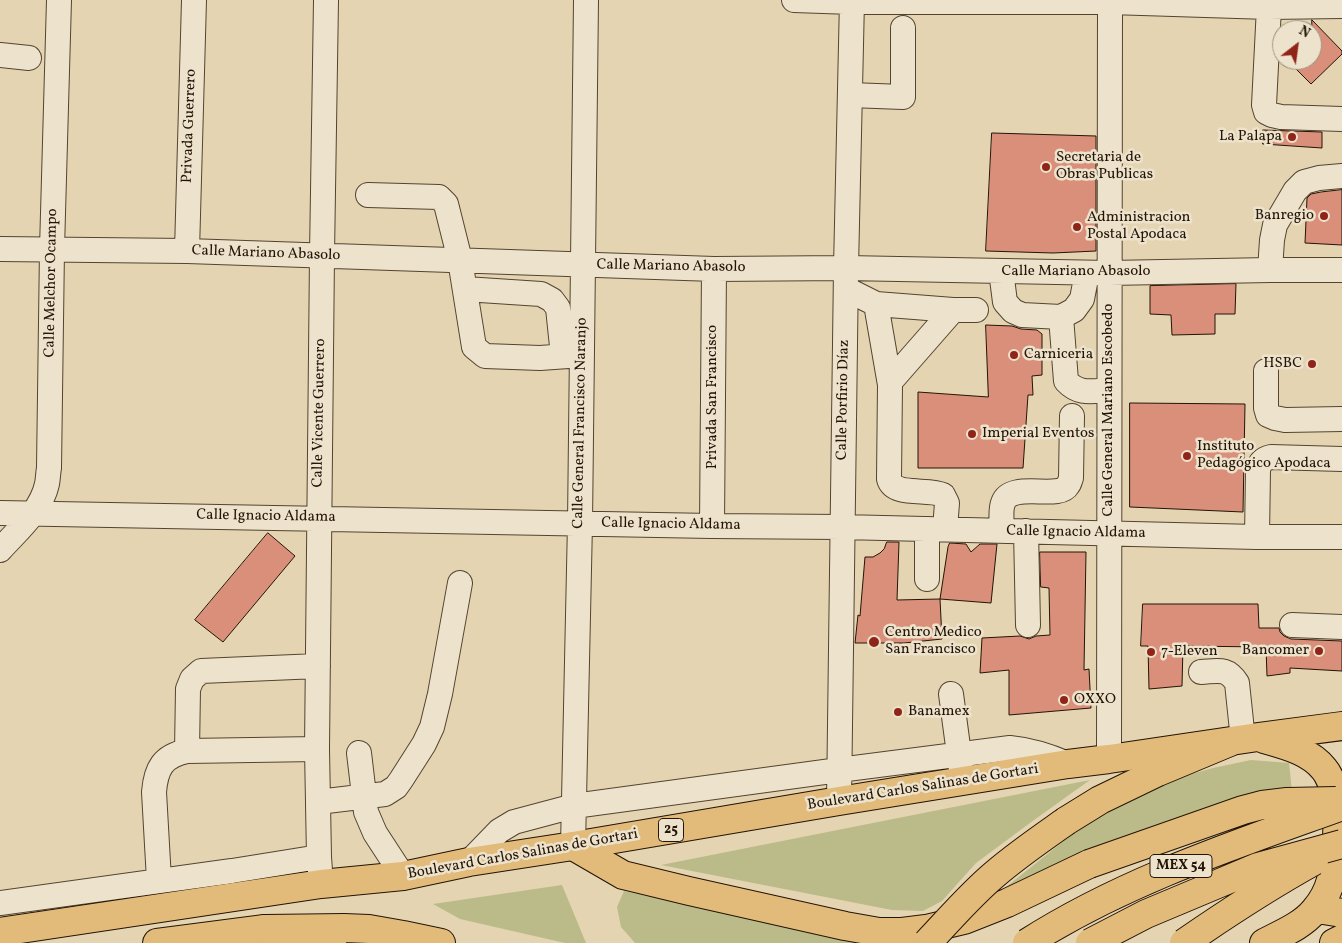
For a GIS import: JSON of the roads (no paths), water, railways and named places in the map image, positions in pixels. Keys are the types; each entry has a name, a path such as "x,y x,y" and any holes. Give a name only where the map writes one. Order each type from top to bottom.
{"main road":[{"name":"Boulevard Carlos Salinas de Gortari","path":"0,932 321,884 403,876 469,862 1068,764 1342,726"},
{"path":"927,943 972,895 994,875 1066,821 1100,800 1158,772 1244,739 1288,746 1299,751 1316,761 1324,769 1334,789 1337,847 1331,882 1329,911 1309,917 1264,943"},
{"path":"573,846 623,874 835,924 880,932 902,932 926,929 964,920 1007,903 1089,864 1243,810 1286,802 1342,800"},
{"name":"MEX 54","path":"1026,943 1104,898 1157,875 1342,806"},
{"path":"1184,943 1214,922 1342,845"},
{"name":"MEX 54","path":"1090,943 1146,914 1258,866 1342,845"},
{"path":"157,943 201,940 265,929 344,928 369,929 403,934 441,943"},
{"path":"265,929 332,943"},
{"path":"1334,943 1342,941"}],"street":[{"name":"Calle Melchor Ocampo","path":"0,550 34,513 47,484 49,468 52,249 60,0"},
{"name":"Privada Guerrero","path":"187,251 194,0"},
{"name":"Calle Vicente Guerrero","path":"321,884 317,749 326,0"},
{"name":"Calle General Francisco Naranjo","path":"573,846 580,523 572,356 583,265 586,0"},
{"path":"794,0 1110,1 1342,6"},
{"name":"Calle Porfirio Díaz","path":"839,801 852,1"},
{"name":"Calle General Mariano Escobedo","path":"1109,759 1109,390 1098,273 1110,1"},
{"path":"1283,5 1264,105 1266,112 1281,117 1342,119"},
{"path":"850,95 902,97 903,28"},
{"path":"0,55 29,58"},
{"path":"1270,270 1275,225 1295,190 1304,182 1319,178 1342,176"},
{"path":"368,195 439,197 446,204 460,260 464,289 474,347 485,356 540,358 572,356 558,308 552,300 541,294 464,289"},
{"name":"Calle Mariano Abasolo","path":"0,249 322,255 714,269 846,279 1001,271 1098,273 1342,270"},
{"name":"Privada San Francisco","path":"712,526 714,269"},
{"path":"1001,271 1005,302 1013,311 1022,315 1062,317 1074,310 1098,273"},
{"path":"846,279 876,304 965,310 890,382"},
{"path":"876,304 890,382 890,484 901,490 943,494 947,503 936,529 927,578"},
{"path":"1062,317 1066,381 1073,388 1083,391 1109,390"},
{"path":"1266,371 1266,408 1268,415 1285,420 1342,419"},
{"path":"1002,531 1002,507 1008,495 1016,492 1064,490 1068,486 1070,478 1072,416"},
{"path":"1257,536 1258,470 1260,463 1264,459 1271,457 1342,459"},
{"name":"Calle Ignacio Aldama","path":"0,513 1342,537"},
{"path":"1026,532 1028,625"},
{"path":"318,802 385,794 396,787 424,744 432,727 436,711 460,583"},
{"path":"1292,625 1342,626"},
{"path":"187,751 188,689 192,679 201,671 318,666"},
{"path":"1201,672 1226,671 1237,683 1244,739"},
{"path":"951,694 963,782"},
{"path":"469,862 499,831 514,822 574,806 1010,748 1048,756 1068,764"},
{"path":"158,880 154,792 155,779 159,769 167,759 187,751 317,749"},
{"path":"359,753 366,812 375,833 403,876"},
{"path":"0,903 319,857"}],"place":[{"name":"La Palapa","path":"1292,137"},
{"name":"Secretaria de Obras Publicas","path":"1046,167"},
{"name":"Banregio","path":"1324,216"},
{"name":"Administracion Postal Apodaca","path":"1077,227"},
{"name":"Carniceria","path":"1014,355"},
{"name":"HSBC","path":"1312,364"},
{"name":"Imperial Eventos","path":"972,434"},
{"name":"Instituto Pedagógico Apodaca","path":"1187,456"},
{"name":"Centro Medico San Francisco","path":"874,642"},
{"name":"Bancomer","path":"1319,651"},
{"name":"7-Eleven","path":"1151,652"},
{"name":"OXXO","path":"1064,700"},
{"name":"Banamex","path":"898,712"}]}
